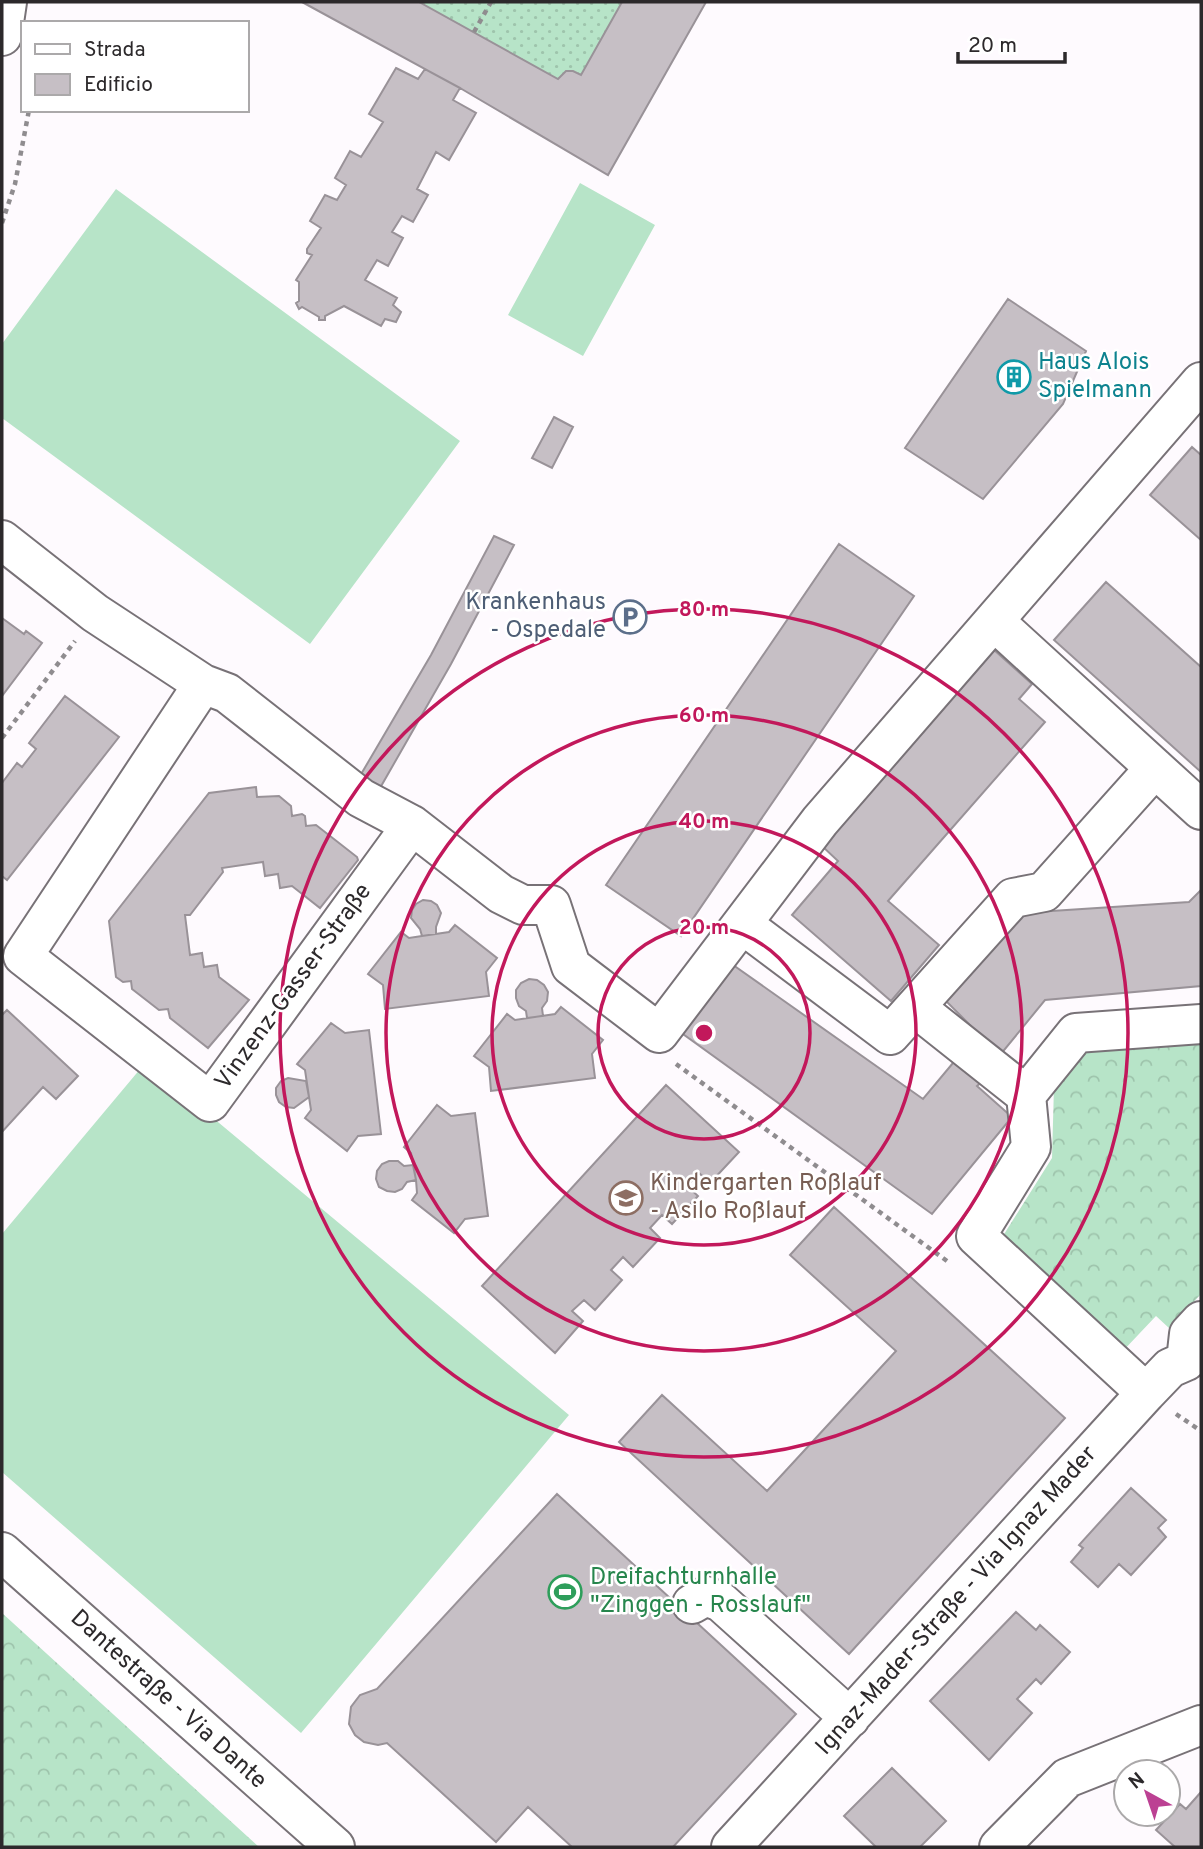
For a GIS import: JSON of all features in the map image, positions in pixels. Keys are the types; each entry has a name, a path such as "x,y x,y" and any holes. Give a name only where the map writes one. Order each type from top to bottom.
{"street":[{"path":"2,36 7,2"},
{"path":"2,540 96,613 203,684 227,693 361,798 412,825 501,894 523,905 551,905 572,966 659,1033 820,821 1002,599 1201,382"},
{"path":"1002,599 1155,768 1201,810"},
{"name":"Vinzenz-Gasser-Straße","path":"203,684 23,956 210,1102 412,825"},
{"path":"742,924 890,1035 1013,898 1044,892 1155,768"},
{"path":"915,1007 1026,1095"},
{"path":"1146,1393 976,1236 1031,1147 1026,1095 1076,1033 1201,1024"},
{"path":"1194,1364 1189,1334 1201,1321"},
{"name":"Ignaz-Mader-Straße - Via Ignaz Mader","path":"731,1847 1146,1393 1170,1368 1194,1364"},
{"name":"Dantestraße - Via Dante","path":"2,1552 335,1847"},
{"path":"692,1604 706,1596 721,1602 850,1718"},
{"path":"999,1847 1067,1778 1201,1725"}],"path":[{"path":"474,32 491,2"},
{"path":"2,223 15,184 29,112"},
{"path":"2,738 96,613"},
{"path":"659,1033 661,1054 953,1265"}],"green space":[{"path":"419,2 622,2 581,75 569,71 558,79"},
{"path":"580,183 655,225 583,356 508,315"},
{"path":"116,189 460,441 310,644 2,418 2,344"},
{"path":"1201,1034 1201,1294 1169,1328 1156,1316 1121,1353 1001,1239 1052,1158 1054,1086 1089,1042"},
{"path":"146,1062 569,1415 301,1733 2,1472 2,1234"},
{"path":"2,1613 259,1847 2,1847"}],"building":[{"path":"302,2 419,2 558,79 566,71 581,75 622,2 706,2 608,175 460,88"},
{"path":"396,68 418,79 425,69 460,88 453,100 476,113 449,160 436,152 417,189 428,195 413,222 402,216 392,232 403,238 388,266 377,260 365,280 397,298 393,305 401,312 396,322 385,319 381,326 344,306 325,316 325,320 319,320 319,317 302,307 299,309 296,303 299,301 299,282 296,280 312,255 307,253 307,249 321,228 310,221 325,195 337,200 346,185 335,178 350,151 361,157 383,122 369,114"},
{"name":"Haus Alois Spielmann","path":"1008,299 1086,351 1063,404 983,499 905,448"},
{"path":"554,417 573,427 552,468 532,458"},
{"path":"1192,447 1201,455 1201,540 1150,495"},
{"path":"494,536 514,545 451,664 380,788 360,776 431,655"},
{"path":"839,544 914,596 681,936 606,885"},
{"path":"1106,582 1201,667 1201,772 1054,640"},
{"path":"2,618 42,643 2,696"},
{"path":"993,649 1032,684 1019,699 1045,722 888,901 939,945 891,1001 792,915 838,861 822,846"},
{"path":"65,696 119,737 7,880 2,876 2,783 17,763 22,767 36,749 29,743"},
{"path":"256,787 257,797 279,796 291,806 292,816 305,816 306,826 316,825 358,860 320,908 292,886 280,888 278,874 265,876 263,862 222,868 223,872 190,915 185,915 190,955 202,953 204,967 217,965 219,977 249,1000 208,1048 170,1018 168,1009 159,1010 132,989 131,981 123,982 116,977 109,921 209,793"},
{"path":"1201,890 1201,986 1045,1000 996,1060 985,1040 943,998 1021,913 1189,902"},
{"path":"423,900 437,905 441,913 436,934 422,936 411,918 416,904"},
{"path":"455,925 497,958 486,972 489,996 385,1009 383,985 368,974 401,932 409,938 449,932"},
{"path":"726,960 923,1099 958,1057 985,1079 977,1086 1012,1117 932,1214 676,1029"},
{"path":"529,979 537,980 548,992 547,1001 542,1008 543,1016 527,1018 526,1011 519,1006 516,990 521,983"},
{"path":"561,1007 603,1040 592,1054 595,1078 491,1091 489,1067 474,1056 507,1014 515,1020 555,1014"},
{"path":"7,1010 78,1076 56,1099 43,1087 2,1132 2,1015"},
{"path":"331,1023 345,1033 369,1030 381,1134 358,1136 347,1151 305,1118 311,1110 305,1070 297,1064"},
{"path":"288,1078 306,1081 309,1097 294,1108 279,1102 276,1095 276,1088 281,1081"},
{"path":"666,1085 739,1152 710,1183 699,1173 687,1186 698,1196 672,1224 662,1215 650,1228 660,1238 633,1267 623,1257 611,1270 622,1280 595,1310 584,1300 572,1311 583,1321 555,1353 482,1286"},
{"path":"437,1105 451,1116 475,1113 488,1216 465,1219 454,1233 412,1200 417,1193 416,1180 411,1153 404,1147"},
{"path":"398,1161 404,1166 413,1165 416,1180 407,1182 402,1189 395,1192 379,1187 377,1171 382,1164"},
{"path":"834,1207 1065,1418 849,1654 619,1442 662,1395 767,1491 896,1351 790,1255"},
{"path":"1131,1488 1166,1520 1158,1528 1166,1537 1131,1575 1119,1564 1098,1587 1071,1562 1083,1548 1079,1545"},
{"name":"Dreifachturnhalle \"Zinggen - Rosslauf\"","path":"557,1494 796,1714 673,1847 572,1847 528,1807 496,1842 387,1743 378,1745 364,1742 355,1735 349,1724 351,1707 360,1695 377,1689"},
{"path":"1016,1612 1036,1630 1040,1625 1070,1652 1041,1684 1036,1679 1017,1699 1032,1713 989,1760 930,1701"},
{"path":"892,1768 946,1821 920,1847 876,1847 844,1816"},
{"path":"1201,1792 1201,1847 1175,1847 1156,1830 1182,1828 1182,1806 1186,1809"}],"place":[{"name":"Haus Alois Spielmann","path":"1014,377"},
{"name":"Krankenhaus - Ospedale","path":"630,617"},
{"name":"Kindergarten Roßlauf - Asilo Roßlauf","path":"626,1198"},
{"name":"Dreifachturnhalle \"Zinggen - Rosslauf\"","path":"565,1592"}]}
